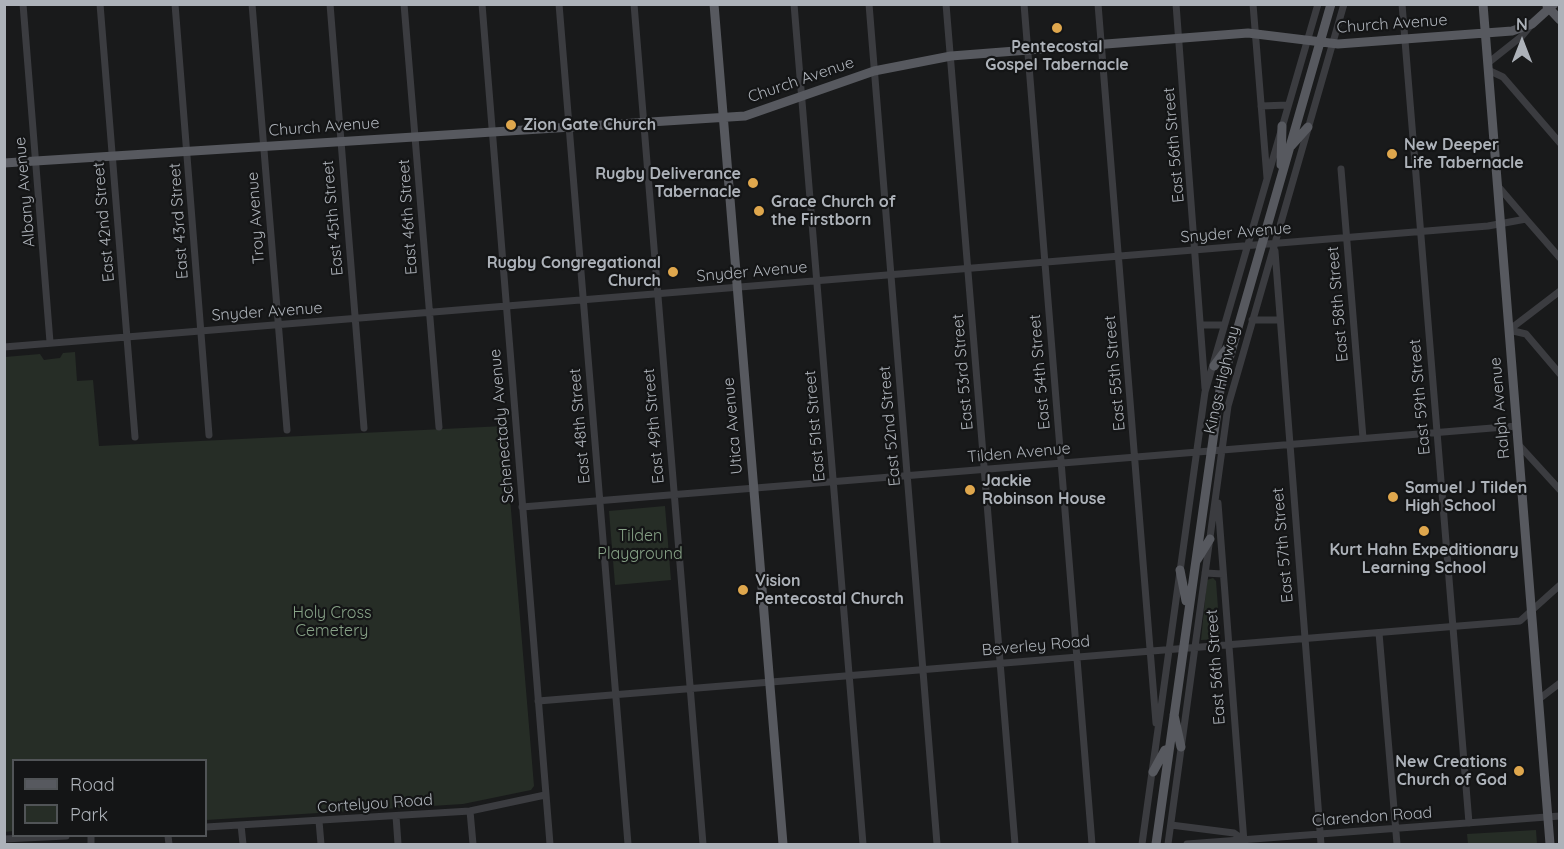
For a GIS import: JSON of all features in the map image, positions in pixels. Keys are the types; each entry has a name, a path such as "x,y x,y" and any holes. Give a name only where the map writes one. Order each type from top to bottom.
{"main road":[{"name":"Utica Avenue","path":"714,4 783,844"},
{"name":"Kings Highway","path":"1156,844 1187,609 1220,390 1331,4"},
{"name":"Ralph Avenue","path":"1483,4 1550,844"},
{"name":"Church Avenue","path":"4,163 745,116 874,71 951,56 1256,34 1333,44 1512,31 1532,24 1550,6"},
{"path":"1550,6 1560,20"},
{"path":"1280,180 1282,126"},
{"path":"1289,148 1308,127"},
{"path":"1214,366 1234,339"},
{"path":"1194,564 1210,539"},
{"path":"1180,570 1187,609"},
{"path":"1173,709 1181,747"},
{"path":"1153,772 1168,745"}],"street":[{"name":"Albany Avenue","path":"23,4 50,342"},
{"name":"East 42nd Street","path":"100,4 135,438"},
{"name":"East 43rd Street","path":"175,4 210,435"},
{"name":"Troy Avenue","path":"252,4 287,430"},
{"name":"East 45th Street","path":"330,4 364,428"},
{"name":"East 46th Street","path":"404,4 439,427"},
{"name":"Schenectady Avenue","path":"482,4 550,844"},
{"name":"East 48th Street","path":"559,4 628,844"},
{"name":"East 49th Street","path":"633,4 703,844"},
{"name":"East 51st Street","path":"794,4 863,844"},
{"name":"East 52nd Street","path":"869,4 937,844"},
{"name":"East 53rd Street","path":"946,4 1015,844"},
{"name":"East 54th Street","path":"1024,4 1092,844"},
{"name":"East 55th Street","path":"1098,4 1157,739"},
{"name":"East 56th Street","path":"1176,4 1205,392"},
{"path":"1253,4 1267,181"},
{"name":"Kings Highway","path":"1142,844 1205,392 1318,4"},
{"name":"Kings Highway","path":"1168,844 1228,406 1344,4"},
{"name":"East 59th Street","path":"1402,4 1469,823"},
{"name":"Church Avenue","path":"1488,66 1532,24"},
{"path":"1488,66 1503,77 1560,143"},
{"path":"1261,106 1288,105"},
{"name":"East 58th Street","path":"1341,169 1363,438"},
{"path":"1497,185 1560,258"},
{"name":"Snyder Avenue","path":"4,347 1420,231 1526,219"},
{"name":"East 57th Street","path":"1275,243 1279,320 1322,844"},
{"path":"1509,330 1560,291"},
{"path":"1252,320 1279,320"},
{"path":"1201,325 1224,325"},
{"path":"1509,330 1526,334 1560,374"},
{"name":"Tilden Avenue","path":"522,507 1517,426"},
{"path":"1518,444 1560,490"},
{"name":"East 56th Street","path":"1217,488 1244,842"},
{"path":"1205,573 1223,574"},
{"name":"Beverley Road","path":"538,701 1520,621 1560,585"},
{"path":"1379,633 1396,844"},
{"path":"1539,699 1558,688"},
{"name":"Cortelyou Road","path":"207,827 470,811 545,795"},
{"path":"470,811 473,844"},
{"path":"396,816 398,844"},
{"name":"Clarendon Road","path":"1187,844 1244,842 1560,816"},
{"path":"319,821 321,844"},
{"path":"242,825 243,844"},
{"path":"1171,825 1234,833 1244,842"},
{"path":"4,839 14,842 57,837"}],"green space":[{"name":"Holy Cross Cemetery","path":"75,352 77,381 93,380 99,446 504,426 534,786 531,790 463,804 207,820 207,759 12,759 12,831 5,832 5,357 40,354 44,360 60,358 63,353"},
{"name":"Tilden Playground","path":"665,506 671,580 615,585 609,511"},
{"path":"1213,578 1216,581 1220,635 1217,639 1201,640 1207,580"},
{"path":"1536,830 1537,844 1468,844 1467,834"}],"place":[{"name":"Pentecostal Gospel Tabernacle","path":"1057,28"},
{"name":"Zion Gate Church","path":"511,125"},
{"name":"New Deeper Life Tabernacle","path":"1392,154"},
{"name":"Rugby Deliverance Tabernacle","path":"753,183"},
{"name":"Grace Church of the Firstborn","path":"759,211"},
{"name":"Rugby Congregational Church","path":"673,272"},
{"name":"Jackie Robinson House","path":"970,490"},
{"name":"Samuel J Tilden High School","path":"1393,497"},
{"name":"Kurt Hahn Expeditionary Learning School","path":"1424,531"},
{"name":"Vision Pentecostal Church","path":"743,590"},
{"name":"New Creations Church of God","path":"1519,771"}]}
